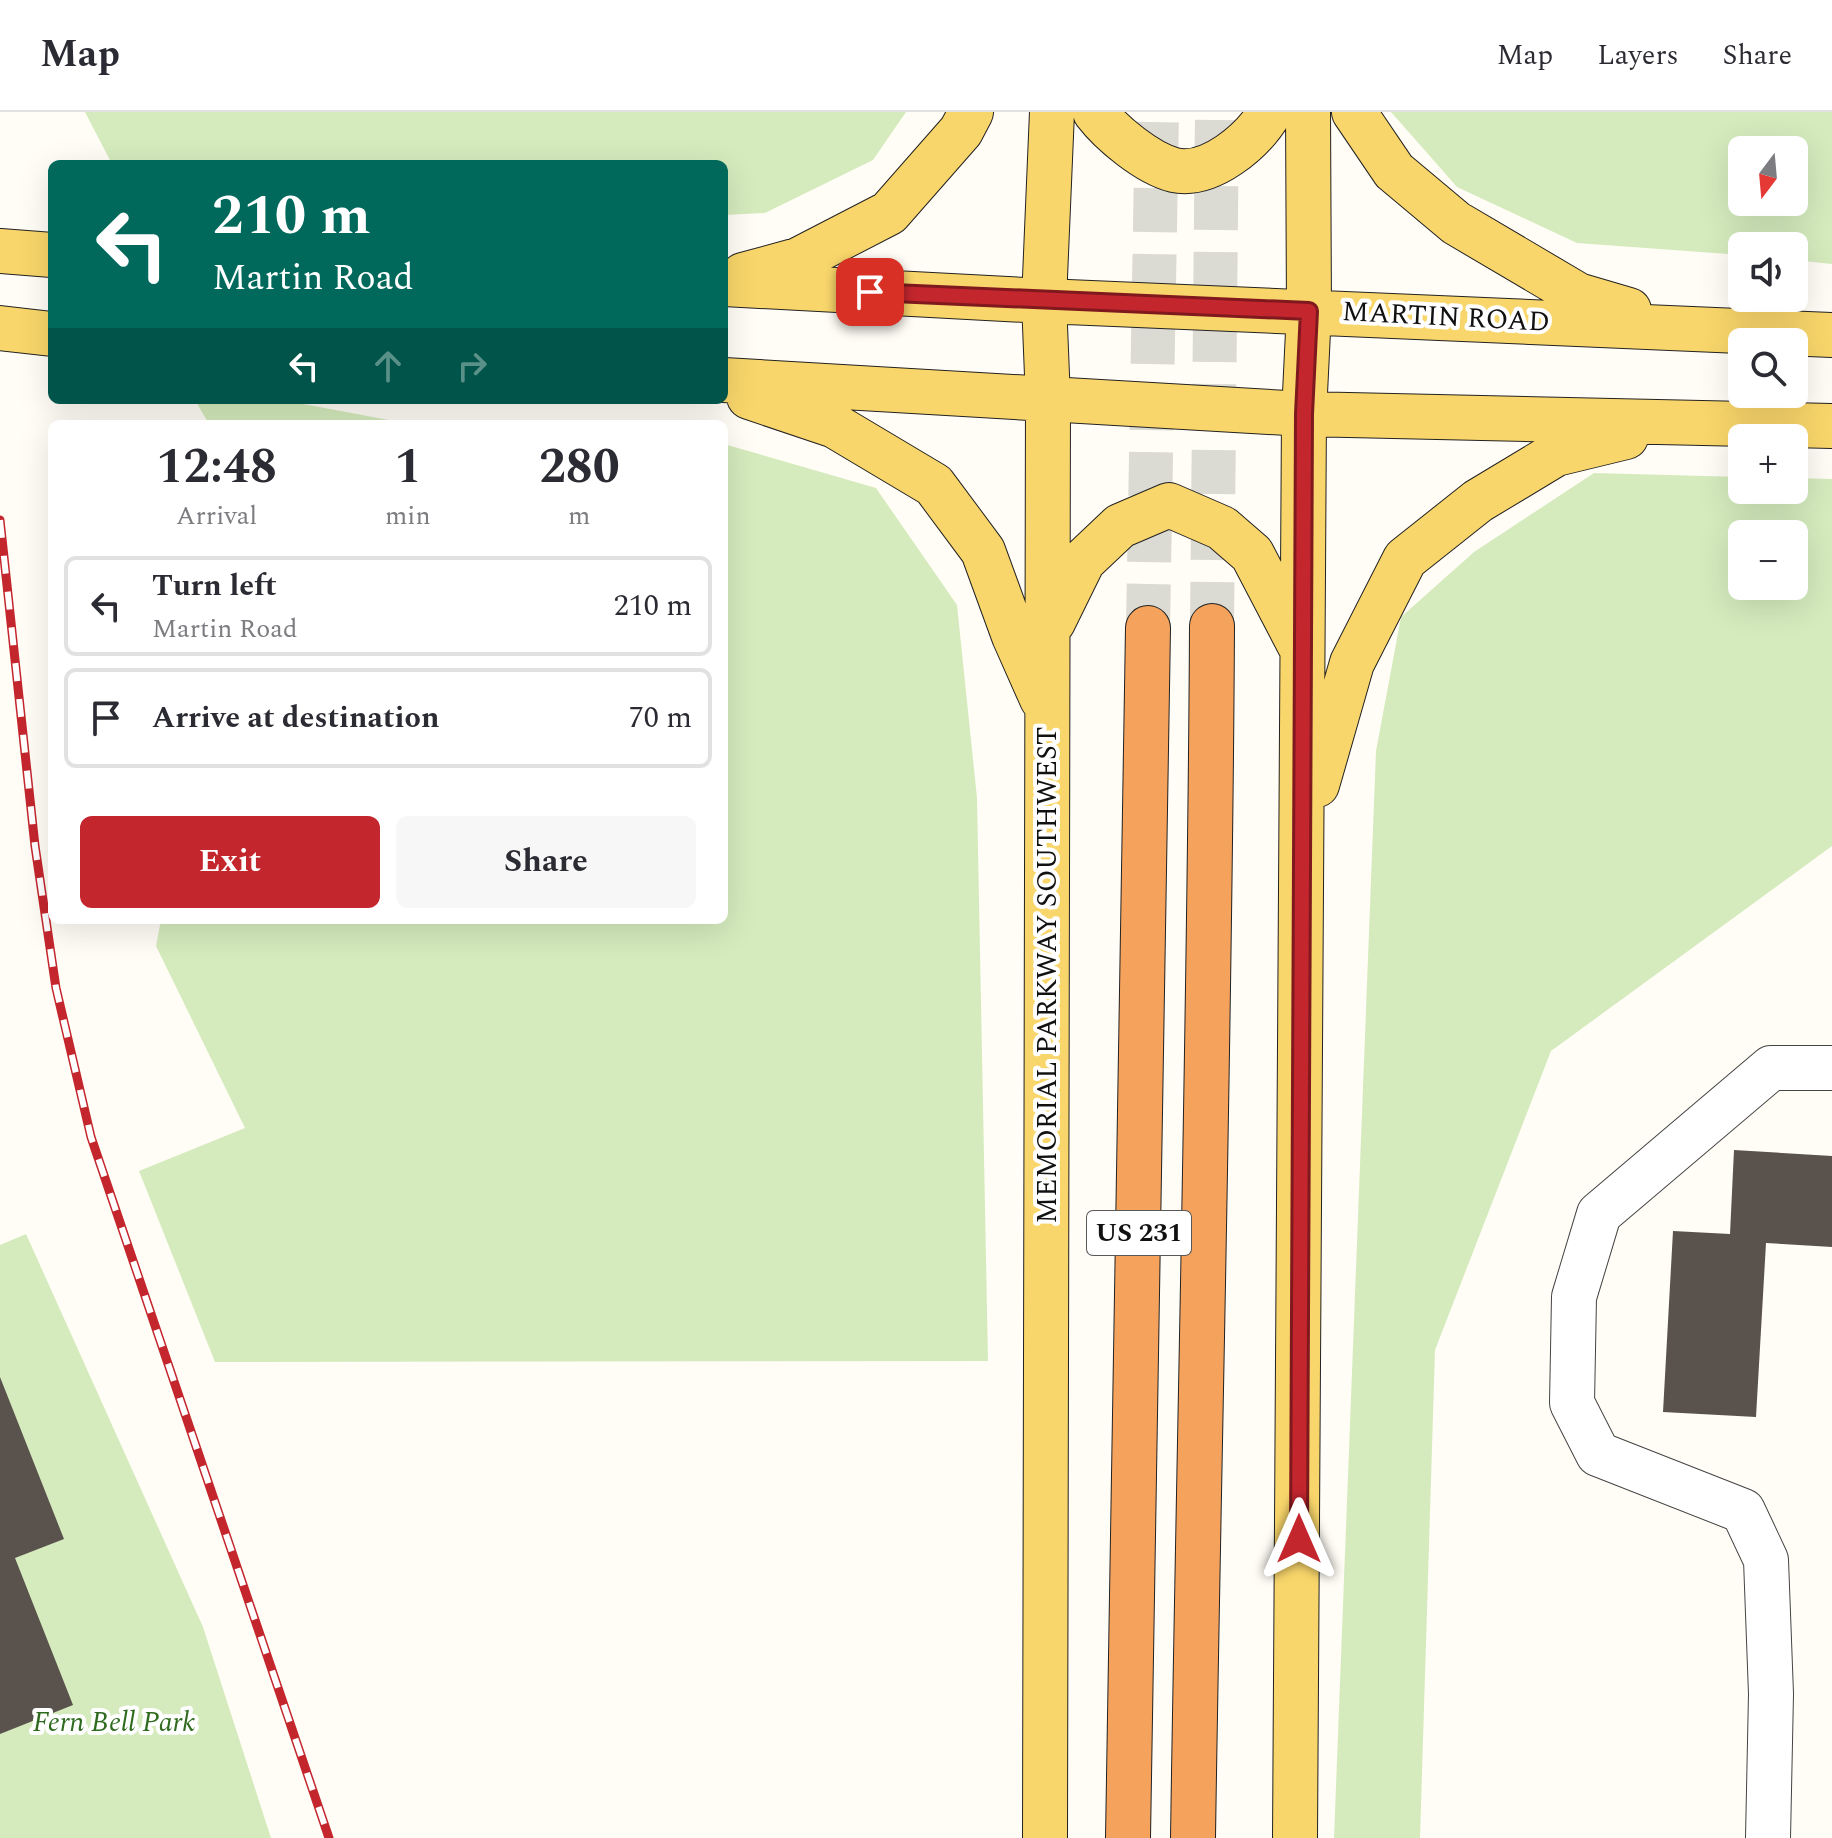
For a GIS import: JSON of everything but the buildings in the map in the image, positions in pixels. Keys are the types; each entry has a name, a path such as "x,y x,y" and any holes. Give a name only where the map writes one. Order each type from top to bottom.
{"highway":[{"name":"US 231","path":"1193,1838 1199,1395 1211,914 1212,626"},
{"name":"US 231","path":"1128,1838 1148,628"}],"main road":[{"path":"728,281 798,260 889,213 961,131 971,112"},
{"name":"MEMORIAL PARKWAY SOUTHWEST","path":"1045,1838 1048,400 1044,301 1052,112"},
{"path":"1095,112 1135,150 1175,170 1205,168 1234,151 1270,112"},
{"path":"1295,1838 1304,414 1309,311 1308,112"},
{"path":"1354,112 1394,171 1456,223 1578,295 1697,329"},
{"path":"0,251 48,255"},
{"name":"MARTIN ROAD","path":"728,282 1044,301 1832,335"},
{"path":"0,328 48,334"},
{"path":"728,380 1304,414 1832,426"},
{"path":"728,390 835,426 934,485 983,551 1014,636 1048,712"},
{"path":"1302,837 1352,663 1405,559 1478,501 1556,454 1686,423"},
{"path":"1048,631 1083,561 1120,526 1169,505 1222,528 1252,554 1303,654"}],"lane":[{"path":"1768,1838 1771,1694 1766,1560 1743,1511 1598,1454 1572,1403 1574,1297 1599,1214 1771,1068 1832,1068"}],"green space":[{"path":"85,112 906,112 873,160 765,213 728,215 728,160 110,160"},
{"path":"1391,112 1832,112 1832,264 1808,261 1808,232 1728,232 1728,254 1577,243 1457,187"},
{"path":"197,404 303,404 389,420 207,420"},
{"path":"728,445 876,488 957,605 977,798 988,1361 215,1362 139,1171 245,1128 156,946 160,924 728,924"},
{"path":"1594,473 1728,477 1728,504 1808,504 1808,478 1832,479 1832,846 1551,1051 1435,1350 1420,1838 1334,1838 1376,751 1401,617 1474,552"},
{"name":"Fern Bell Park","path":"26,1234 203,1627 271,1838 0,1838 0,1245"}],"tunnel":[{"path":"1148,628 1157,112"},
{"path":"1212,626 1217,112"}],"railway":[{"path":"0,520 35,846 56,988 91,1137 329,1838"}],"route":[{"path":"870,292 1309,311 1304,414 1299,1539"}]}
